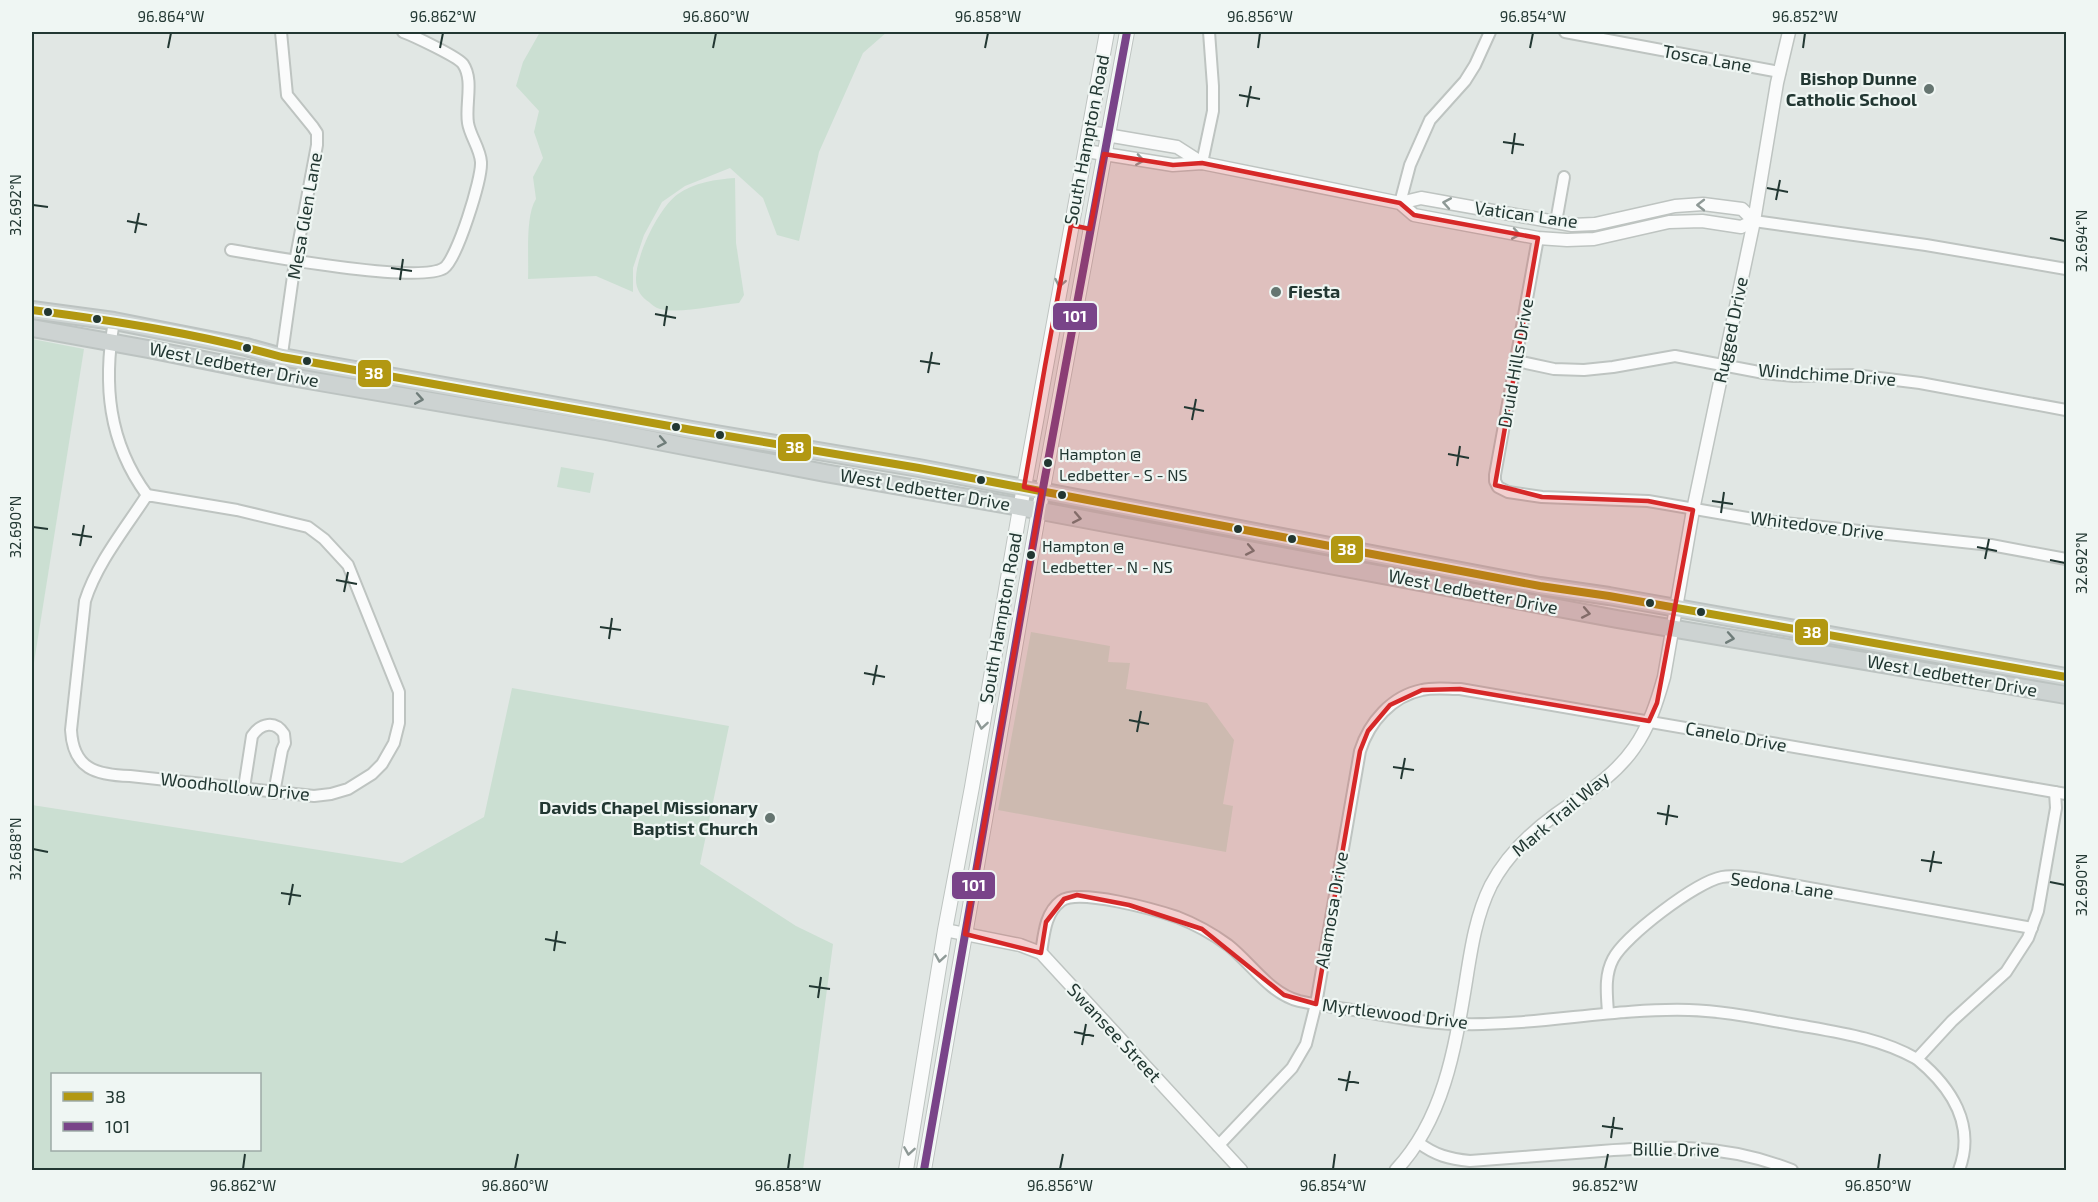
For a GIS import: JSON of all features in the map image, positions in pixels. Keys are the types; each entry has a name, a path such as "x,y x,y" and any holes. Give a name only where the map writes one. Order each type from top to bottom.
{"main road":[{"name":"South Hampton Road","path":"906,1170 945,930 1107,32"},
{"name":"South Hampton Road","path":"924,1170 1042,491 1127,32"},
{"path":"1071,225 1090,229"},
{"name":"West Ledbetter Drive","path":"32,310 114,321 246,347 282,357 1024,487 1540,586 2067,677"},
{"name":"West Ledbetter Drive","path":"32,328 279,375 625,434 825,473 1039,510 1672,628 2067,695"},
{"path":"532,418 580,420 585,411"},
{"path":"625,434 630,429 648,426 692,430"},
{"path":"825,473 828,452"},
{"path":"1192,540 1199,520"},
{"path":"1959,677 1962,660"},
{"path":"972,787 990,793"},
{"path":"923,1066 941,1070"}],"street":[{"name":"Mesa Glen Lane","path":"279,375 295,262 318,145 317,133 287,95 281,32"},
{"path":"231,250 295,262 378,271 427,273 443,269 453,255 469,216 480,176 481,162 468,123 468,78 461,62 423,40 403,32"},
{"path":"1202,163 1213,111 1209,32"},
{"path":"1400,203 1410,165 1430,120 1465,81 1490,32"},
{"name":"Tosca Lane","path":"1564,32 1780,72"},
{"name":"Rugged Drive","path":"1672,628 1754,221 1789,32"},
{"name":"Vatican Lane","path":"1089,132 1177,147 1202,163"},
{"name":"Vatican Lane","path":"1086,151 1173,165 1202,163 1400,203 1421,198 1572,225 1595,224 1675,206 1703,204 1742,209 1754,221"},
{"path":"1538,238 1556,222 1564,177"},
{"name":"Vatican Lane","path":"1400,203 1414,215 1538,238 1594,239 1669,222 1702,221 1741,227 1754,221 1926,245 2067,269"},
{"name":"Druid Hills Drive","path":"1498,487 1495,475 1538,238"},
{"path":"114,321 109,354 110,404 115,433 123,455 147,495"},
{"name":"Windchime Drive","path":"1517,361 1554,369 1584,370 1675,356 1764,373 1794,376 1855,375 1901,380 2067,410"},
{"name":"Whitedove Drive","path":"1498,487 1508,492 1542,497 1648,501 1765,521 1991,545 2067,559"},
{"name":"Woodhollow Drive","path":"147,495 237,510 308,527 324,539 348,565 399,692 397,733 382,764 372,774 348,789 314,796 244,788 103,775 87,767 77,757 71,742 85,601 95,575 147,495"},
{"name":"Mark Trail Way","path":"1396,1170 1419,1143 1443,1088 1459,1024 1472,943 1490,887 1503,864 1537,830 1612,772 1634,748 1649,721 1664,677 1672,628"},
{"name":"Canelo Drive","path":"1406,695 1422,690 1460,689 2067,794"},
{"name":"Alamosa Drive","path":"1218,1146 1292,1068 1306,1044 1316,1004 1363,740 1390,705 1406,695"},
{"path":"244,788 252,736 265,724 274,725 284,734 285,743 274,792"},
{"path":"1917,1059 1952,1021 2006,972 2016,959 2038,911 2056,808 2055,792"},
{"name":"Sedona Lane","path":"1608,1013 1606,987 1609,972 1613,959 1622,945 1637,931 1698,886 1723,877 1754,878 2032,928"},
{"name":"Myrtlewood Drive","path":"1041,953 1046,922 1054,907 1064,899 1077,895 1177,917 1202,929 1228,945 1274,988 1297,1001 1426,1022 1459,1024 1492,1024 1608,1013 1689,1010 1730,1014 1861,1036 1902,1050 1917,1059 1945,1085 1962,1123 1965,1146 1959,1170"},
{"name":"Swansee Street","path":"945,930 1020,945 1041,953 1241,1170"},
{"name":"Billie Drive","path":"1419,1143 1432,1152 1449,1159 1470,1161 1652,1147 1716,1149 1747,1155 1792,1170"}],"highlighted area":[{"path":"1104,154 1173,165 1202,163 1400,203 1414,215 1538,238 1495,485 1542,497 1648,501 1693,510 1657,703 1649,721 1460,689 1422,690 1390,705 1368,731 1360,751 1316,1004 1284,995 1202,929 1129,905 1077,895 1064,899 1046,922 1041,953 965,934 1042,491 1024,487 1045,366 1071,225 1090,229"}],"green space":[{"path":"540,32 887,32 863,53 819,152 799,241 777,235 763,198 730,168 685,186 662,202 644,235 633,268 633,292 596,276 528,279 530,216 536,199 533,177 543,158 534,132 539,111 516,86 523,62"},
{"path":"735,178 736,243 744,295 739,303 678,310 660,309 654,306 641,295 636,280 639,259 656,221 671,200 684,190 705,182"},
{"path":"32,339 84,349 32,675"},
{"path":"561,467 594,473 590,493 557,487"},
{"path":"1031,632 1110,646 1108,662 1130,663 1126,689 1207,703 1234,740 1223,804 1233,806 1226,852 998,810"},
{"path":"512,688 729,726 700,864 796,926 833,944 803,1170 32,1170 32,805 402,863 484,817"}],"transit line":[{"name":"101","path":"924,1170 1039,510 1127,32"},
{"name":"38","path":"32,310 158,329 282,357 919,468 1540,586 1609,596 2066,677"}],"place":[{"name":"Bishop Dunne Catholic School","path":"1929,89"},
{"name":"Fiesta","path":"1276,292"},
{"name":"Hampton @ Ledbetter - S - NS","path":"1048,463"},
{"name":"Hampton @ Ledbetter - N - NS","path":"1031,555"},
{"name":"Davids Chapel Missionary Baptist Church","path":"770,818"}]}
